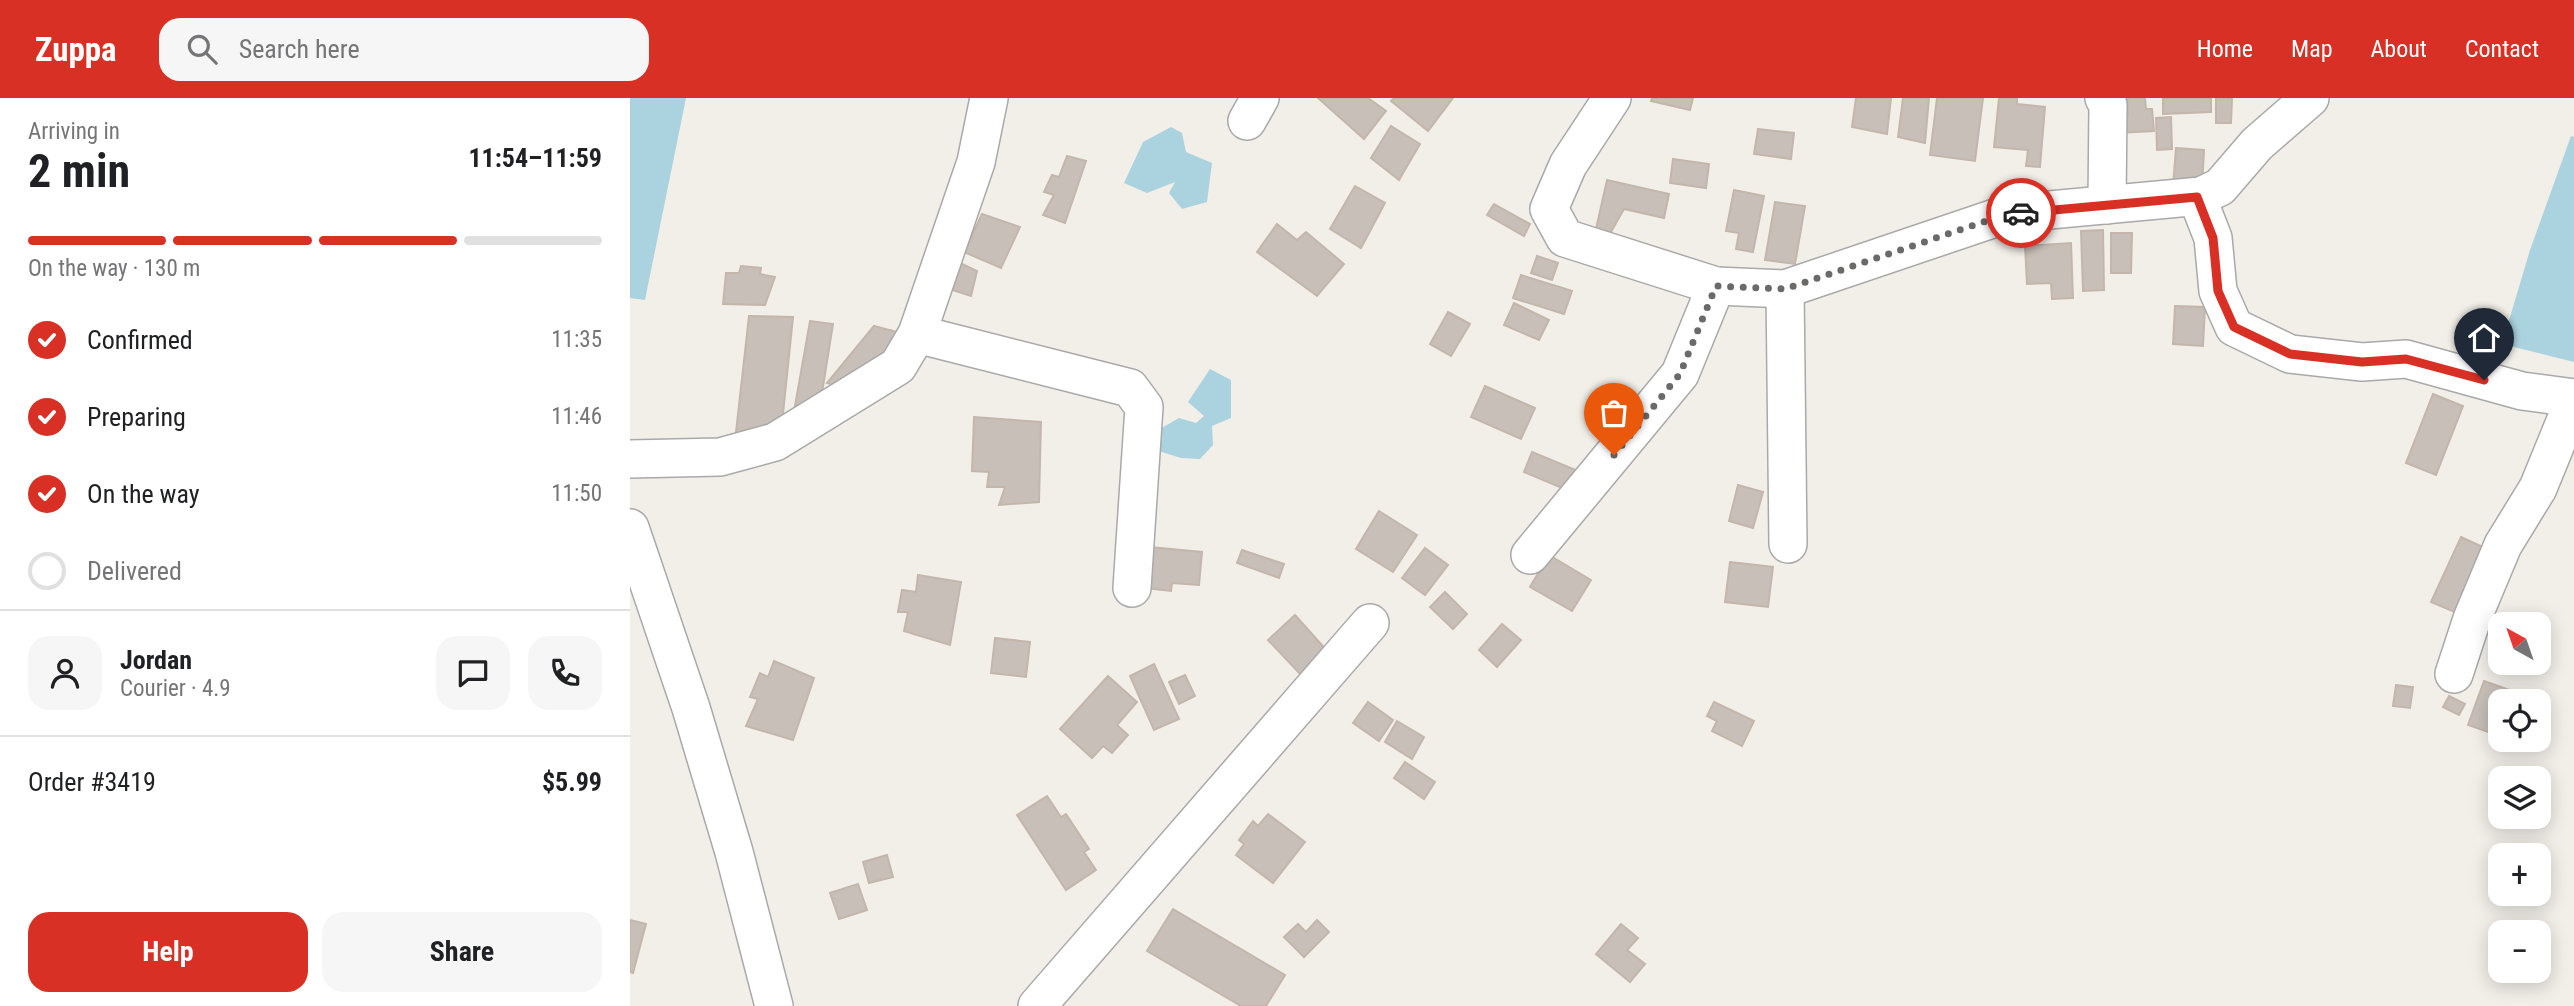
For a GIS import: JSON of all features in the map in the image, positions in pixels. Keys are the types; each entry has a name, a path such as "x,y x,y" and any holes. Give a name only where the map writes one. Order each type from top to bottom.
{"street":[{"path":"630,459 720,457 775,442 898,366 917,334 976,162 989,98"},
{"path":"1612,98 1568,165 1549,209 1564,238 1716,286 1785,289 2007,214 2197,197 2220,187 2257,144 2310,98"},
{"path":"2104,98 2108,105 2107,205"},
{"path":"2197,197 2213,238 2218,291 2234,327 2290,354 2362,362 2406,359 2522,391 2574,399 2538,488 2503,545 2472,619 2454,674"},
{"path":"1530,555 1680,374 1716,286"},
{"path":"1785,289 1788,544"},
{"path":"917,334 1130,388 1144,407 1132,588"},
{"path":"630,528 691,708 734,852 774,1006"},
{"path":"1037,1006 1370,623"}],"water":[{"path":"630,98 686,98 645,300 630,298"},
{"path":"1171,127 1182,133 1186,152 1212,163 1207,202 1182,209 1169,193 1175,182 1147,193 1124,183 1143,142"},
{"path":"2571,136 2574,137 2574,362 2502,344 2530,250"},
{"path":"1210,369 1231,380 1231,418 1212,426 1213,445 1200,459 1181,458 1152,449 1146,437 1179,418 1196,423 1204,416 1188,402"}],"building":[{"path":"1318,98 1368,98 1386,111 1364,139"},
{"path":"1394,98 1453,98 1428,131 1391,101"},
{"path":"1652,98 1693,98 1690,110 1651,101"},
{"path":"1856,98 1891,98 1887,134 1852,127"},
{"path":"1903,98 1929,98 1925,143 1898,137"},
{"path":"1937,98 1983,98 1975,161 1930,155"},
{"path":"1999,98 2017,98 2017,104 2045,107 2040,167 2026,166 2028,150 1994,147"},
{"path":"2127,98 2145,98 2146,109 2152,109 2154,131 2118,133 2117,116 2128,115"},
{"path":"2163,98 2211,98 2211,112 2163,114"},
{"path":"2216,98 2232,98 2231,123 2216,123"},
{"path":"2171,117 2172,149 2157,150 2156,118"},
{"path":"1391,126 1420,144 1399,180 1371,158"},
{"path":"1758,129 1794,133 1791,159 1754,154"},
{"path":"2176,148 2204,150 2202,188 2173,186"},
{"path":"1067,156 1086,161 1065,223 1043,215 1054,195 1044,192 1052,175 1059,177"},
{"path":"1673,159 1709,164 1706,188 1670,183"},
{"path":"1607,180 1669,194 1664,218 1624,209 1611,232 1596,229"},
{"path":"1355,186 1385,203 1361,248 1330,229"},
{"path":"1734,190 1764,196 1753,252 1736,249 1739,233 1726,231"},
{"path":"1775,202 1805,206 1795,264 1765,260"},
{"path":"1494,204 1530,224 1524,236 1487,215"},
{"path":"982,214 1020,227 1001,268 964,252"},
{"path":"1277,224 1297,240 1306,232 1344,264 1317,296 1257,252"},
{"path":"2103,230 2104,290 2083,291 2081,231"},
{"path":"2111,233 2132,233 2131,273 2111,273"},
{"path":"2071,243 2073,298 2052,299 2051,283 2027,284 2025,246"},
{"path":"1537,256 1558,263 1552,280 1531,273"},
{"path":"958,262 977,271 971,296 946,288"},
{"path":"741,266 761,268 760,274 775,277 765,305 723,304 726,273 739,273"},
{"path":"1521,275 1572,291 1564,314 1513,298"},
{"path":"1514,303 1549,320 1539,340 1504,325"},
{"path":"2175,306 2205,307 2203,346 2173,344"},
{"path":"1448,312 1470,324 1451,356 1430,344"},
{"path":"749,316 793,317 781,433 736,432"},
{"path":"810,321 833,324 817,424 793,417"},
{"path":"874,326 905,334 855,391 827,383"},
{"path":"1485,386 1535,408 1521,439 1471,417"},
{"path":"2433,394 2463,406 2436,475 2406,463"},
{"path":"974,417 1041,422 1039,502 999,505 1005,487 987,487 989,472 972,471"},
{"path":"1532,452 1578,471 1569,491 1524,472"},
{"path":"1738,485 1763,492 1753,528 1729,521"},
{"path":"1379,511 1417,535 1393,572 1356,549"},
{"path":"2461,537 2487,549 2457,613 2431,602"},
{"path":"1150,547 1202,552 1199,585 1172,583 1171,591 1146,588"},
{"path":"1425,548 1448,565 1425,595 1402,578"},
{"path":"1242,550 1284,564 1279,578 1237,563"},
{"path":"1549,555 1591,580 1572,611 1530,587"},
{"path":"1730,562 1773,567 1768,607 1725,602"},
{"path":"918,575 961,582 950,645 904,631 908,612 898,612 902,590 916,592"},
{"path":"1445,592 1467,614 1453,629 1430,607"},
{"path":"1295,615 1329,653 1303,677 1268,640"},
{"path":"1502,624 1521,640 1497,667 1479,650"},
{"path":"995,638 1030,642 1026,677 991,673"},
{"path":"774,661 814,678 793,740 746,726 758,699 750,697 760,673 768,677"},
{"path":"1154,664 1179,719 1154,730 1130,676"},
{"path":"1185,675 1195,696 1179,704 1169,682"},
{"path":"1108,676 1137,702 1117,725 1128,735 1112,753 1103,746 1092,758 1060,729"},
{"path":"2484,681 2507,689 2488,689 2488,732 2468,725"},
{"path":"2396,685 2413,687 2410,708 2393,706"},
{"path":"2449,696 2465,704 2459,715 2443,707"},
{"path":"1368,702 1393,720 1379,741 1353,723"},
{"path":"1714,702 1754,721 1742,746 1712,731 1717,721 1707,716"},
{"path":"1397,721 1424,737 1412,759 1385,742"},
{"path":"1405,762 1435,782 1424,799 1394,778"},
{"path":"1047,796 1061,817 1066,814 1089,849 1084,852 1096,870 1066,890 1017,815"},
{"path":"1268,814 1305,842 1273,883 1236,855 1244,844 1239,840 1253,821 1258,826"},
{"path":"887,855 893,877 869,883 863,862"},
{"path":"858,884 867,910 839,919 830,893"},
{"path":"1173,909 1285,975 1266,1006 1241,1006 1147,951"},
{"path":"630,920 646,924 633,973 630,972"},
{"path":"1317,920 1329,932 1304,957 1284,937 1298,924 1306,932"},
{"path":"1621,924 1638,938 1627,950 1645,964 1630,982 1596,954"}],"way so far":[{"path":"1614,455 1680,374 1716,286 1785,289 2007,214 2021,213"}],"route":[{"path":"2021,213 2197,197 2213,238 2218,291 2234,327 2290,354 2362,362 2406,359 2484,380"}]}
